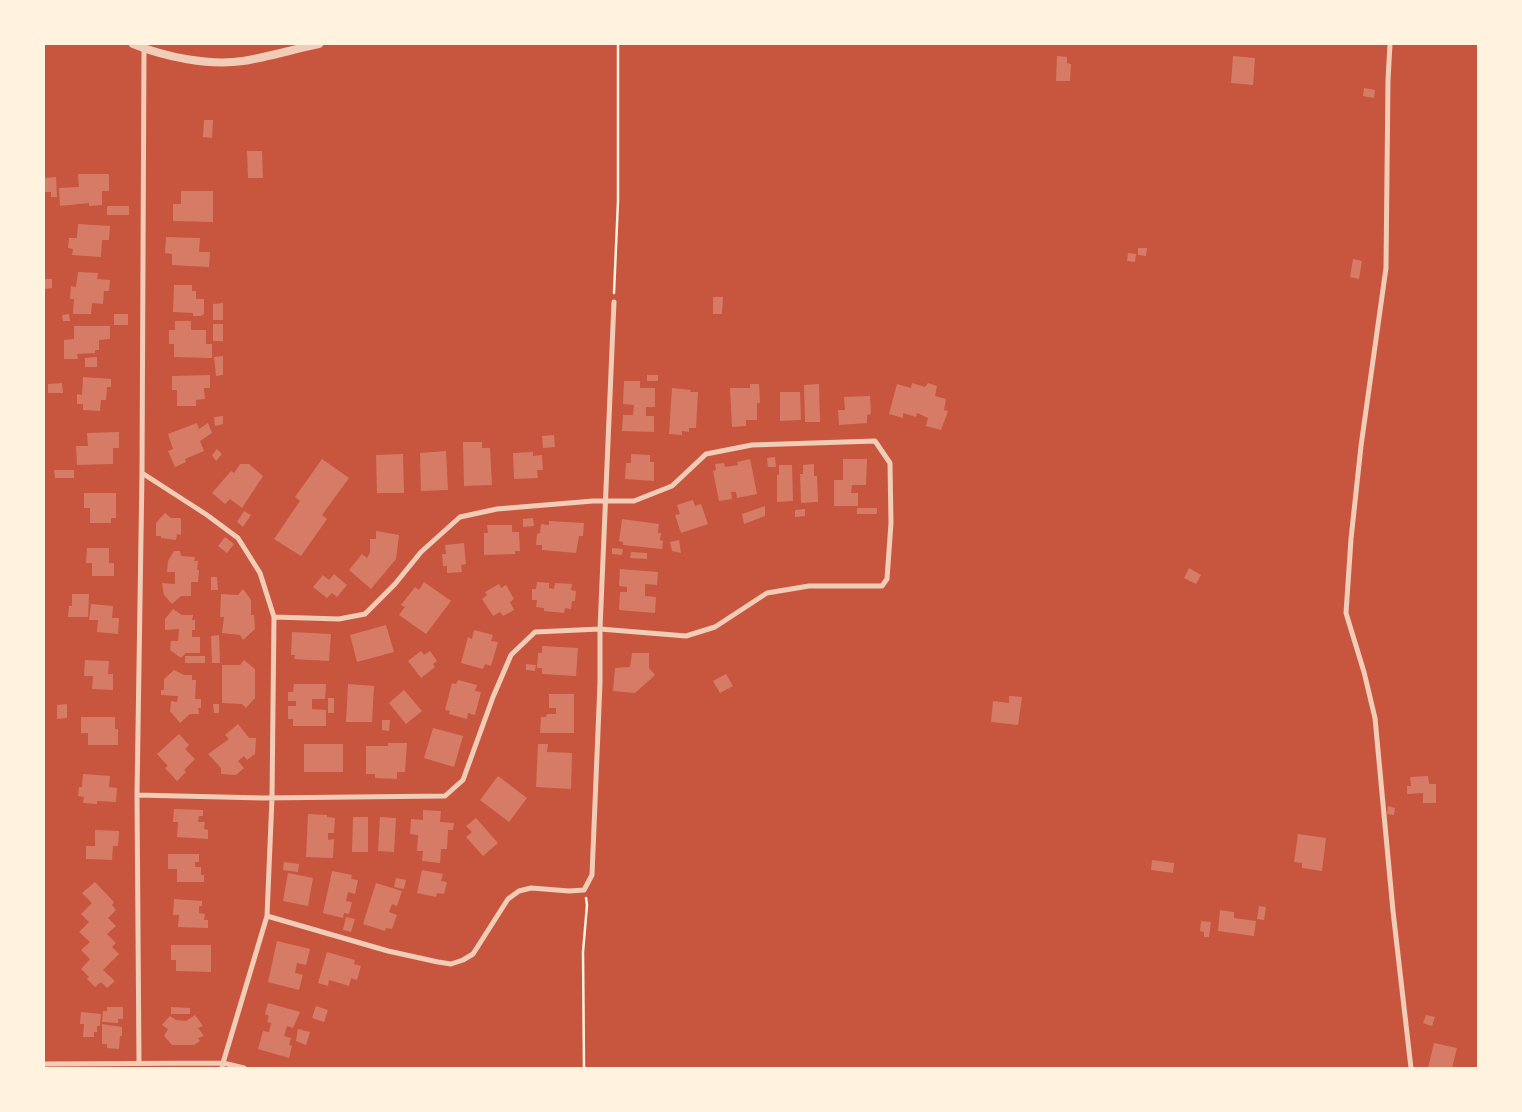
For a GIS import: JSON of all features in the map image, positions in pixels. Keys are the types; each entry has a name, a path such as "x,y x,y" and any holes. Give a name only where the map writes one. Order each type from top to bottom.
{"street":[{"path":"133,44 202,62 242,61 319,44"},
{"path":"1390,44 1386,268 1357,483 1346,614 1364,672 1375,718 1393,911 1411,1068"},
{"path":"139,1063 137,795 142,473 144,48"},
{"path":"267,916 388,950 451,964 473,954 508,899 520,891 531,888 569,891 584,890 592,875 614,302"},
{"path":"137,795 272,798 444,796 463,780 493,697 511,655 535,632 600,629 686,636 715,627 768,594 809,586 882,586 886,579 891,523 890,463 875,441 752,445 706,454 672,486 634,501 605,501 496,509 460,517 421,552 395,584 365,614 339,619 274,617"},
{"path":"142,473 207,515 238,538 260,573 274,617 272,798 267,916 223,1066"},
{"path":"44,1064 139,1063 244,1068"}],"path":[{"path":"614,302 618,201 618,44"},
{"path":"584,890 587,905 583,952 584,1068"}],"building":[{"path":"1057,56 1067,57 1067,63 1071,64 1070,81 1056,81"},
{"path":"1233,56 1255,58 1253,85 1231,83"},
{"path":"1364,88 1375,90 1374,98 1363,96"},
{"path":"204,120 213,120 212,138 203,137"},
{"path":"247,151 262,151 263,178 248,178"},
{"path":"78,174 109,174 109,191 102,191 102,205 89,206 89,203 60,206 59,188 79,187"},
{"path":"56,177 57,197 51,197 51,192 44,192 44,178"},
{"path":"181,191 213,191 213,222 173,221 173,204 181,204"},
{"path":"107,206 129,206 129,215 107,215"},
{"path":"78,224 110,226 109,240 102,240 101,257 72,255 73,249 68,248 69,238 77,238"},
{"path":"166,237 200,238 199,252 210,252 209,267 172,265 172,254 165,253"},
{"path":"1138,248 1147,248 1146,256 1138,255"},
{"path":"1128,253 1136,254 1135,262 1127,261"},
{"path":"1353,259 1362,261 1359,279 1350,277"},
{"path":"78,272 98,273 97,279 110,280 109,291 104,291 103,304 92,303 91,314 73,314 74,299 70,299 71,286 76,287"},
{"path":"44,279 52,279 52,288 44,289"},
{"path":"174,285 192,285 192,291 196,291 196,299 204,299 204,314 193,316 193,313 173,312"},
{"path":"713,297 723,297 722,314 713,314"},
{"path":"223,303 223,320 213,320 213,304"},
{"path":"69,314 70,321 63,321 62,315"},
{"path":"114,314 128,314 128,325 114,325"},
{"path":"175,321 191,321 191,330 206,330 206,344 212,344 212,358 174,357 174,344 169,344 169,330 175,330"},
{"path":"213,324 223,324 223,341 213,341"},
{"path":"74,326 110,326 110,339 99,340 99,350 95,350 95,353 77,354 78,359 64,359 64,340 74,339"},
{"path":"223,356 223,375 216,376 214,357"},
{"path":"97,357 97,367 85,367 85,358"},
{"path":"210,375 210,388 204,388 205,399 196,400 196,406 177,406 177,390 172,390 172,376"},
{"path":"647,375 658,375 658,381 647,381"},
{"path":"83,377 111,379 111,387 107,387 106,400 101,400 100,411 83,410 83,404 77,404 77,394 82,395"},
{"path":"624,381 640,381 640,388 655,388 655,407 646,407 646,416 654,416 654,432 622,431 623,415 633,415 634,405 623,404"},
{"path":"62,383 63,393 48,393 48,384"},
{"path":"912,383 925,387 928,383 937,386 935,396 946,399 944,410 948,411 941,430 926,426 928,418 917,413 916,417 903,413 903,418 889,414 897,384 911,388"},
{"path":"750,384 759,384 760,403 757,403 757,420 746,420 746,426 732,427 730,388 750,388"},
{"path":"819,384 820,422 805,422 804,385"},
{"path":"672,388 698,392 696,428 689,428 689,432 682,431 682,435 669,434"},
{"path":"780,392 800,392 801,420 780,421"},
{"path":"870,396 871,414 867,415 867,423 839,425 838,410 845,410 844,397"},
{"path":"223,416 223,424 215,426 214,417"},
{"path":"197,423 199,429 208,423 212,433 200,441 204,451 185,459 186,462 175,467 168,451 173,449 168,434"},
{"path":"119,432 119,448 113,448 113,464 77,465 76,446 88,446 87,433"},
{"path":"554,435 555,447 543,448 542,436"},
{"path":"463,442 482,442 482,448 490,448 492,485 464,486"},
{"path":"217,449 222,454 216,461 212,455"},
{"path":"446,451 448,490 421,491 420,453"},
{"path":"533,452 533,456 542,455 543,470 537,470 538,478 514,479 513,453"},
{"path":"403,454 404,493 377,493 376,455"},
{"path":"631,454 650,455 650,462 654,462 654,481 625,479 626,463 631,463"},
{"path":"775,457 776,467 768,467 767,458"},
{"path":"322,459 349,478 322,515 327,519 301,556 274,539 300,501 295,497"},
{"path":"750,459 757,494 737,498 736,492 731,492 732,499 719,501 713,471 716,470 715,464 724,463 725,467 738,465 737,462"},
{"path":"843,459 867,459 866,485 852,485 851,493 858,493 858,506 834,506 834,480 843,480"},
{"path":"240,464 249,464 263,476 242,508 230,499 225,504 212,493 231,471 234,473"},
{"path":"814,464 814,476 817,476 818,502 801,503 800,474 803,474 803,465"},
{"path":"779,465 792,465 793,501 777,502"},
{"path":"54,470 74,470 74,478 55,478"},
{"path":"84,493 116,493 116,518 111,518 111,523 90,523 90,508 84,508"},
{"path":"693,500 695,506 701,504 708,524 681,533 675,515 680,514 677,505"},
{"path":"765,506 765,516 744,524 742,514"},
{"path":"857,508 877,508 877,514 857,514"},
{"path":"805,509 805,516 795,517 795,510"},
{"path":"244,511 251,515 243,527 237,522"},
{"path":"165,513 171,518 181,518 181,535 177,534 176,540 156,536 156,523"},
{"path":"533,518 534,526 523,527 523,519"},
{"path":"622,519 659,524 658,533 661,533 660,540 663,541 662,549 623,545 623,542 619,541"},
{"path":"549,521 584,523 583,536 579,536 576,553 542,550 542,545 536,545 537,534 540,533 541,524 549,525"},
{"path":"487,525 512,525 512,532 519,532 520,551 515,551 515,554 484,555 484,533 488,533"},
{"path":"376,531 399,535 396,559 371,589 349,570 362,554 367,558 370,553 370,539 376,539"},
{"path":"225,537 234,544 227,553 218,546"},
{"path":"679,540 681,553 672,551 670,542"},
{"path":"464,543 466,564 461,565 462,572 447,573 447,566 443,566 442,554 446,554 445,545"},
{"path":"87,548 109,548 109,563 114,563 114,576 92,576 92,563 86,563"},
{"path":"612,548 623,549 622,555 612,554"},
{"path":"174,551 180,551 181,556 195,557 194,561 198,561 197,570 199,570 198,582 191,582 191,596 181,596 172,604 164,595 162,583 175,584 175,572 167,572 168,561"},
{"path":"631,552 647,553 647,559 630,558"},
{"path":"1189,568 1201,575 1196,584 1184,578"},
{"path":"620,569 658,572 657,585 645,584 645,596 656,597 655,613 619,610 620,592 627,592 627,587 619,586"},
{"path":"334,574 347,585 337,597 332,593 327,598 313,587 323,575 329,580"},
{"path":"211,577 217,577 218,590 211,590"},
{"path":"424,582 451,601 426,634 399,615 405,607 401,605 415,587 419,590"},
{"path":"537,582 549,583 549,588 554,589 555,583 572,584 571,590 576,591 575,601 572,601 571,609 565,608 564,613 544,611 544,608 536,607 537,600 532,600 532,589 536,589"},
{"path":"499,584 501,588 506,585 514,599 510,602 514,610 503,616 500,612 493,616 482,599 487,595 485,592"},
{"path":"243,589 251,600 251,615 254,615 255,629 243,640 240,635 222,633 224,617 220,617 221,594 238,595"},
{"path":"72,594 89,594 88,617 68,617 69,606 72,606"},
{"path":"91,604 113,606 112,618 119,618 118,634 97,632 98,620 89,620"},
{"path":"173,609 182,615 193,615 192,620 195,620 195,630 192,630 192,637 200,637 200,653 186,653 181,658 170,650 171,641 178,641 179,629 165,630 165,619"},
{"path":"386,625 394,652 357,662 350,635"},
{"path":"474,630 493,635 491,641 498,642 491,666 485,664 483,669 461,663 468,637 472,639"},
{"path":"292,632 331,634 329,661 294,659 295,655 291,655"},
{"path":"219,635 220,663 212,663 211,636"},
{"path":"542,646 578,648 576,676 542,674 542,668 537,668 538,653 542,653"},
{"path":"421,651 424,655 430,651 437,661 433,664 435,667 421,678 408,661"},
{"path":"632,653 649,653 649,668 655,675 635,693 613,691 615,668 630,667"},
{"path":"185,656 205,656 205,663 185,663"},
{"path":"85,660 109,661 108,674 113,674 113,690 92,689 93,676 84,676"},
{"path":"244,660 255,669 255,698 246,708 242,704 222,703 222,665 240,665"},
{"path":"526,664 536,665 535,671 526,670"},
{"path":"174,670 184,675 192,675 192,680 196,680 195,699 201,699 201,708 198,708 199,714 190,714 180,723 170,711 171,701 177,702 178,696 161,695 161,690 164,690 164,679"},
{"path":"726,674 733,686 720,693 713,681"},
{"path":"458,680 477,685 475,691 481,692 475,715 468,713 467,719 449,714 450,711 445,710 452,683 456,684"},
{"path":"294,684 326,684 325,699 312,699 312,709 326,710 326,726 293,726 293,719 288,719 288,706 296,706 296,701 288,701 288,692 293,692"},
{"path":"348,684 374,686 372,722 346,722"},
{"path":"404,690 422,711 406,724 389,703"},
{"path":"549,694 574,694 574,733 540,733 541,717 546,717 547,714 556,714 556,708 549,708"},
{"path":"1009,696 1022,697 1018,725 991,722 993,701 1009,703"},
{"path":"328,698 334,698 334,713 328,713"},
{"path":"67,704 67,718 57,719 57,705"},
{"path":"213,704 219,704 219,713 214,713"},
{"path":"81,717 115,717 115,729 118,729 118,745 88,745 88,733 81,733"},
{"path":"382,720 390,720 389,731 382,730"},
{"path":"238,724 249,738 256,738 255,754 247,760 244,756 238,761 244,768 236,775 221,774 221,768 208,754 229,739 225,735"},
{"path":"433,728 463,736 454,767 424,758"},
{"path":"179,734 189,745 185,749 195,759 184,770 186,772 177,781 165,768 168,766 157,754"},
{"path":"388,743 407,743 405,772 397,772 397,779 375,778 375,774 366,774 366,746 388,746"},
{"path":"304,744 343,744 343,772 304,772"},
{"path":"538,744 548,744 547,752 572,753 571,789 536,787"},
{"path":"83,774 110,776 109,787 117,788 116,802 97,801 97,804 83,803 84,797 78,796 79,787 82,787"},
{"path":"498,776 527,798 509,822 480,800"},
{"path":"1428,776 1429,784 1436,784 1436,803 1423,803 1423,793 1407,794 1407,786 1411,786 1410,777"},
{"path":"1388,806 1395,808 1394,815 1387,814"},
{"path":"174,809 203,810 203,816 199,816 198,822 205,822 204,829 208,830 208,839 177,837 178,822 173,822"},
{"path":"423,810 441,811 440,822 454,823 453,830 448,830 447,849 441,849 440,863 422,861 423,851 417,851 418,835 410,834 411,819 423,820"},
{"path":"308,814 327,815 327,817 335,818 334,833 328,833 328,840 334,839 333,858 306,857"},
{"path":"353,817 368,817 368,852 352,852"},
{"path":"380,817 396,818 394,852 378,851"},
{"path":"476,818 498,843 483,856 466,837 472,832 466,826"},
{"path":"95,830 119,831 118,846 113,846 112,860 86,859 86,846 95,846"},
{"path":"1298,834 1326,838 1322,871 1302,868 1302,863 1294,862"},
{"path":"168,854 199,854 199,862 195,862 195,867 201,867 201,875 204,875 204,882 177,882 177,869 168,869"},
{"path":"1152,860 1174,863 1173,873 1151,870"},
{"path":"284,862 299,864 298,872 283,870"},
{"path":"422,870 443,874 441,881 447,882 444,894 437,893 436,897 417,893"},
{"path":"332,871 352,875 351,879 358,880 355,894 348,892 346,901 352,902 349,914 344,913 343,918 323,913"},
{"path":"288,873 313,878 308,906 283,901"},
{"path":"396,878 406,880 404,889 394,887"},
{"path":"95,882 114,902 112,905 116,910 108,918 116,926 107,934 116,943 112,947 119,954 103,970 115,981 107,988 101,982 95,987 81,969 90,959 81,950 90,942 79,932 89,922 81,914 92,903 82,893"},
{"path":"376,883 402,891 397,906 392,904 389,912 397,915 392,929 386,928 385,931 363,924"},
{"path":"174,899 202,901 202,906 199,906 199,913 205,914 204,920 208,920 208,928 178,927 179,915 173,915"},
{"path":"1259,906 1266,907 1264,920 1257,919"},
{"path":"1220,910 1234,912 1234,918 1256,921 1254,936 1218,931"},
{"path":"346,917 355,919 351,932 343,930"},
{"path":"1201,921 1211,922 1209,937 1204,937 1204,932 1200,931"},
{"path":"277,941 310,949 306,965 297,963 295,973 303,975 299,990 268,982"},
{"path":"171,945 211,945 211,972 176,971 176,960 171,960"},
{"path":"327,952 355,960 354,964 361,966 357,980 351,978 349,986 329,980 328,986 318,983"},
{"path":"268,1003 300,1012 293,1028 287,1026 284,1036 291,1038 289,1045 292,1046 289,1058 258,1049 263,1031 269,1032 271,1023 267,1022 269,1016 265,1014"},
{"path":"316,1006 328,1010 324,1022 312,1018"},
{"path":"107,1007 123,1007 123,1019 118,1019 118,1023 102,1022 103,1011 107,1011"},
{"path":"171,1007 190,1008 190,1014 171,1014"},
{"path":"81,1012 101,1014 100,1026 97,1026 97,1032 94,1032 94,1037 83,1037 84,1024 80,1024"},
{"path":"195,1015 203,1026 198,1028 204,1036 198,1038 200,1041 194,1045 172,1045 164,1036 168,1029 162,1025 170,1016 176,1020 186,1021"},
{"path":"1426,1015 1435,1017 1432,1026 1423,1023"},
{"path":"102,1024 122,1027 119,1049 107,1048 107,1044 102,1044"},
{"path":"298,1029 310,1032 306,1045 296,1041"},
{"path":"1434,1043 1457,1048 1452,1068 1428,1068"}]}
